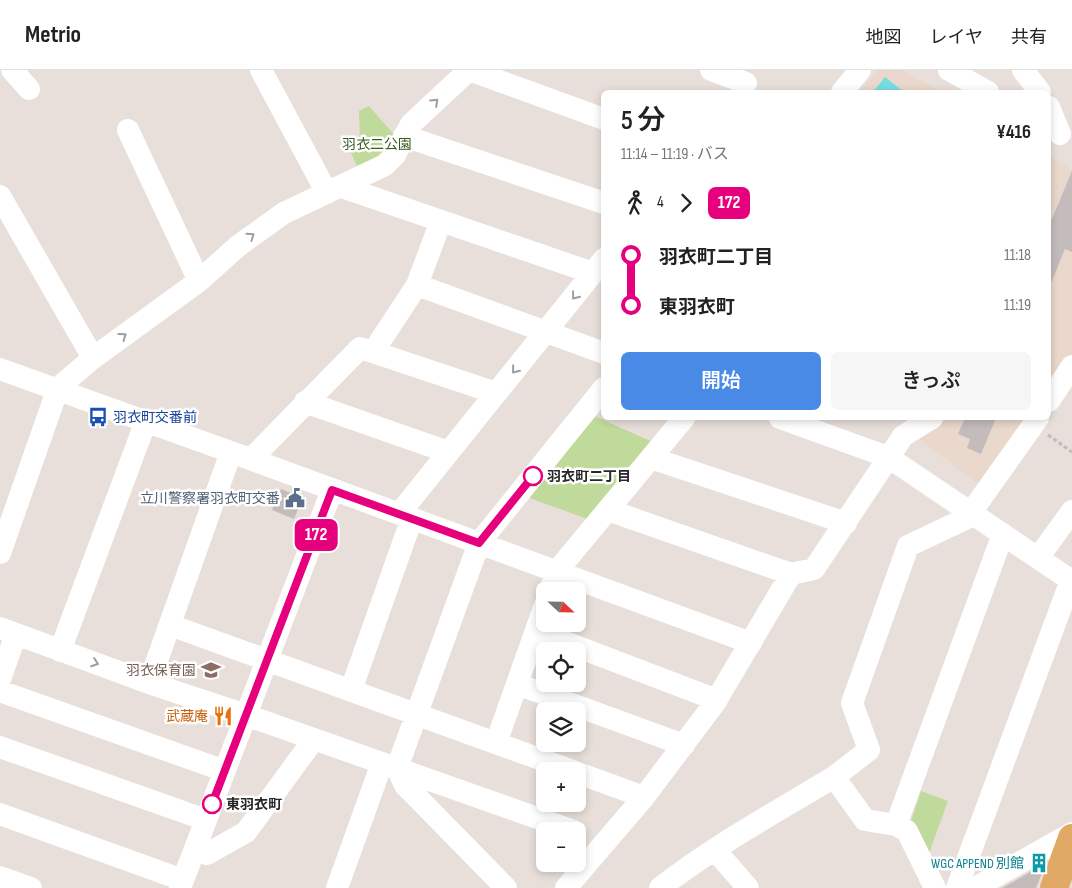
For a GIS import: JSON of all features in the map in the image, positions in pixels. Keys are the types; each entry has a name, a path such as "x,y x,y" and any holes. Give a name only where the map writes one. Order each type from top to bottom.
{"main road":[{"path":"1061,885 1072,838"}],"street":[{"path":"12,70 29,89"},
{"path":"261,70 334,190 598,266 448,452 405,516 351,690"},
{"path":"0,553 58,388 93,358 199,280 238,246 284,213 385,165 395,155 411,124 469,70 601,118"},
{"path":"711,70 747,82"},
{"path":"844,90 860,70"},
{"path":"949,70 984,90"},
{"path":"1023,70 1038,90"},
{"path":"1051,112 1060,134"},
{"path":"128,130 199,280"},
{"path":"404,136 601,202"},
{"path":"0,196 93,358"},
{"path":"373,352 417,285 441,221"},
{"path":"417,285 601,352"},
{"path":"149,682 170,625 241,455 305,402 360,348 496,394"},
{"path":"1051,398 1072,366"},
{"path":"0,369 58,388 479,543 553,581 751,643"},
{"path":"337,888 389,766 416,714 479,543 601,392"},
{"path":"305,402 448,452"},
{"path":"60,650 146,420"},
{"path":"553,581 608,510 682,420"},
{"path":"786,420 888,457 1072,580 958,888"},
{"path":"608,510 791,574 814,569 903,436 929,420"},
{"path":"660,888 679,873 715,850 834,777 869,750 852,703 908,546 967,518 1036,421"},
{"path":"651,458 846,523"},
{"path":"0,814 182,884 332,490"},
{"path":"1038,558 1072,510"},
{"path":"896,825 1003,534"},
{"path":"566,888 644,797 717,700 791,574"},
{"path":"170,625 548,762"},
{"path":"0,679 8,631 548,822"},
{"path":"496,743 536,631"},
{"path":"539,632 717,700"},
{"path":"517,684 684,745"},
{"path":"0,691 225,771"},
{"path":"195,850 207,854 246,832 314,739"},
{"path":"0,747 206,820"},
{"path":"389,766 503,887"},
{"path":"586,776 644,797"},
{"path":"834,777 865,820 896,825 907,831 935,888"},
{"path":"975,888 1072,833"},
{"path":"586,836 605,842"},
{"path":"715,850 748,888"},
{"path":"0,877 31,888"}],"path":[{"path":"1036,421 1072,452"}],"shaded area":[{"path":"878,70 903,70 938,90 861,90"},
{"path":"1051,157 1072,170 1072,355 1051,386"},
{"path":"941,420 1028,420 981,486 914,435"}],"green space":[{"name":"羽衣二公園","path":"369,106 397,138 360,173 349,148 360,143 359,111"},
{"path":"592,415 655,443 590,520 527,497"},
{"path":"921,791 948,801 928,856 910,824"}],"water":[{"path":"885,77 901,90 875,90"}],"building":[{"path":"1072,171 1072,252 1065,249 1051,283 1051,221"},
{"path":"964,420 995,420 981,454 967,448 970,439 958,434"},
{"path":"281,489 303,498 294,519 272,510"},
{"path":"1046,863 1036,888 1002,888"}],"bus line":[{"name":"172","path":"212,804 332,490 479,543 533,476"}],"place":[{"name":"羽衣町交番前","path":"98,417"},
{"name":"羽衣町二丁目","path":"533,476"},
{"name":"立川警察署羽衣町交番","path":"295,498"},
{"name":"羽衣保育園","path":"211,670"},
{"name":"武蔵庵","path":"223,716"},
{"name":"東羽衣町","path":"212,804"},
{"name":"WGC APPEND 別館","path":"1039,863"}]}
